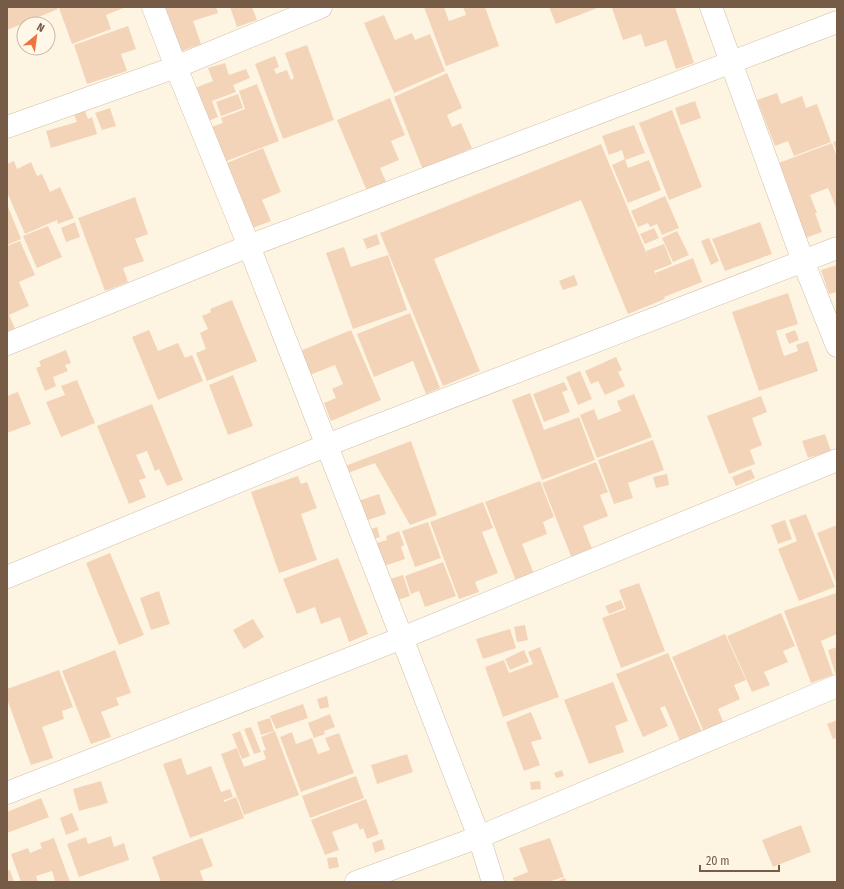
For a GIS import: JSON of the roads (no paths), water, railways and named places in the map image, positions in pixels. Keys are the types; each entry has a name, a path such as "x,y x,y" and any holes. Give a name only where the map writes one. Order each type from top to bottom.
{"street":[{"path":"153,7 327,445 479,837 494,882"},
{"path":"7,128 176,66 321,7"},
{"path":"712,7 803,261 837,346"},
{"path":"7,344 249,246 837,22"},
{"path":"7,577 327,445 837,248"},
{"path":"7,793 402,638 837,460"},
{"path":"356,882 479,837 837,686"}]}
